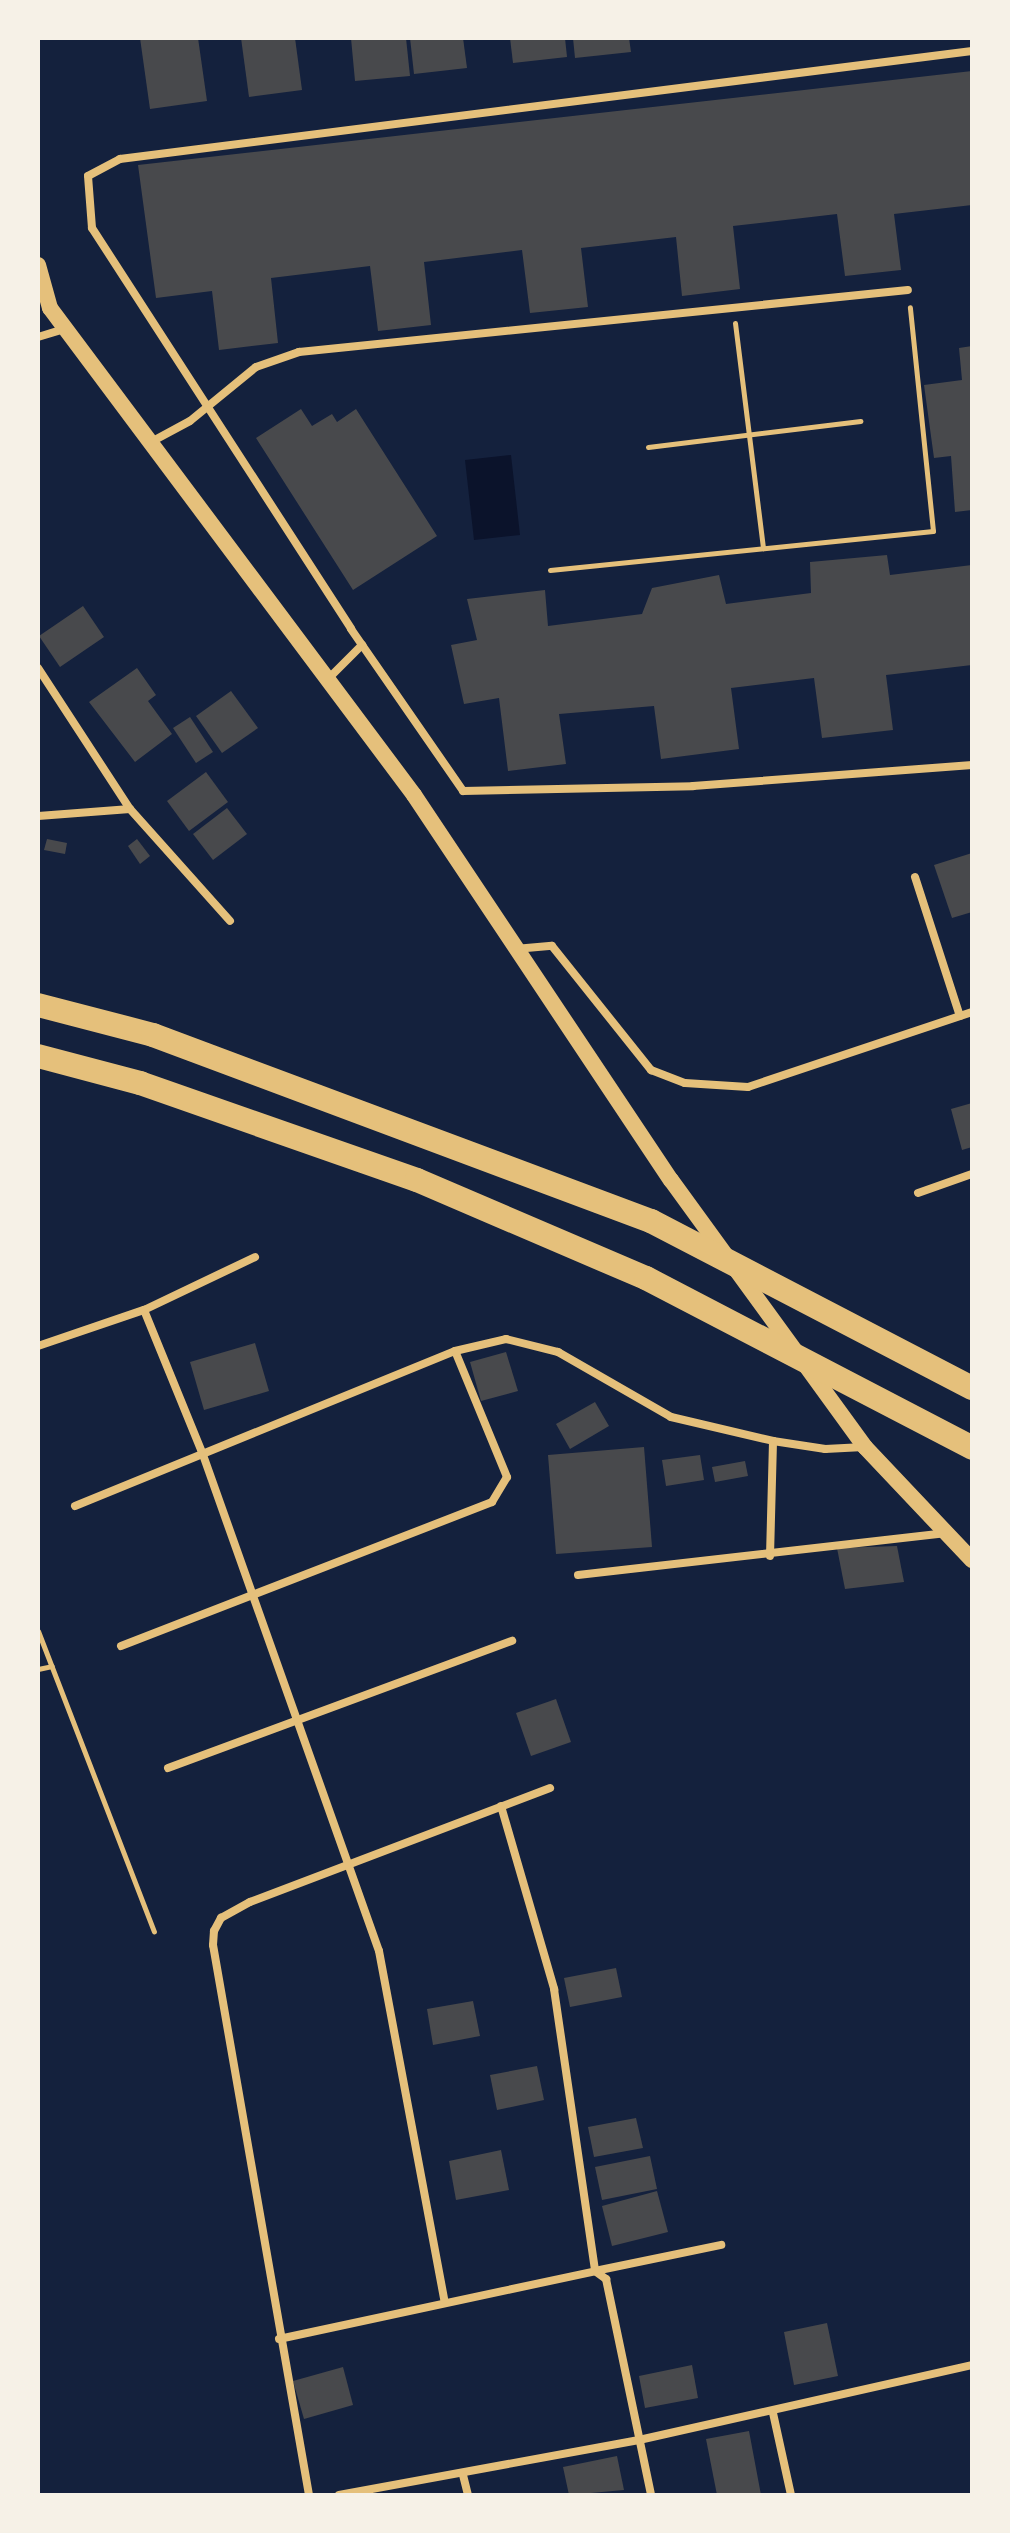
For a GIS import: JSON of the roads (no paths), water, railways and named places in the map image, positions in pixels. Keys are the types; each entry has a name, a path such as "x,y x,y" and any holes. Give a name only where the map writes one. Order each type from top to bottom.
{"highway":[{"path":"38,1005 153,1035 651,1221 972,1388"},
{"path":"38,1056 140,1083 432,1186 646,1278 972,1448"}],"main road":[{"path":"38,265 44,305 329,678 414,795 671,1180 831,1395 865,1447 972,1560"}],"street":[{"path":"972,51 120,159 88,176 92,228 362,645 463,791 693,786 972,765"},
{"path":"151,443 208,408 256,367 299,352 908,290"},
{"path":"38,337 65,329"},
{"path":"329,678 362,645"},
{"path":"38,668 130,809 230,921"},
{"path":"38,816 130,809"},
{"path":"915,877 960,1016"},
{"path":"515,949 552,946 651,1070 685,1083 748,1087 972,1012"},
{"path":"918,1193 972,1174"},
{"path":"38,1346 144,1310 255,1257"},
{"path":"144,1310 202,1452 379,1951 444,2300"},
{"path":"75,1506 455,1351 506,1339 558,1352 671,1417 773,1441 825,1449 865,1447"},
{"path":"121,1646 492,1502 503,1492 507,1477 455,1351"},
{"path":"770,1556 773,1441"},
{"path":"578,1575 770,1556 948,1533"},
{"path":"168,1768 512,1641"},
{"path":"309,2495 279,2339 213,1945 214,1931 221,1918 250,1902 550,1788"},
{"path":"501,1806 554,1989 595,2271 606,2279 651,2495"},
{"path":"279,2339 444,2300 721,2245"},
{"path":"339,2495 463,2475 639,2440 971,2368"},
{"path":"773,2413 791,2495"},
{"path":"463,2475 468,2495"}],"water":[{"path":"511,455 520,535 474,540 465,460"}]}
